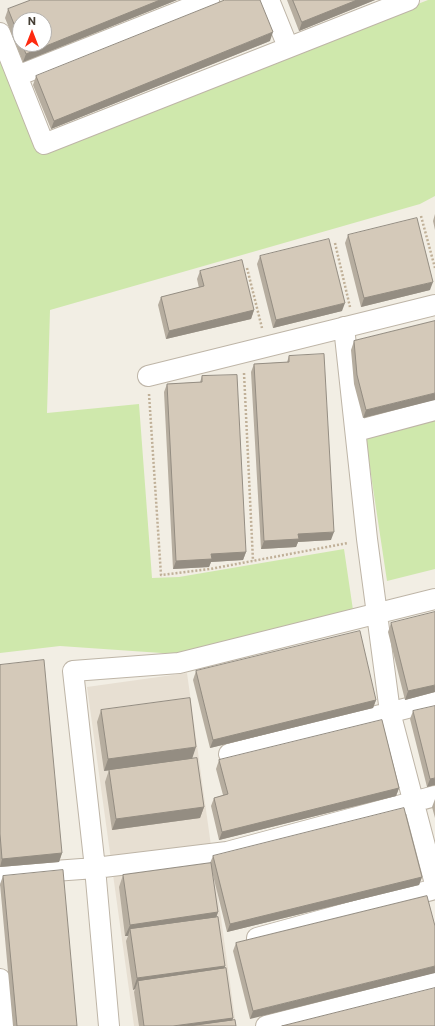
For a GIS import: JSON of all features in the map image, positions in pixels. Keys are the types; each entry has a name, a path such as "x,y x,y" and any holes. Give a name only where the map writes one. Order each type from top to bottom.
{"street":[{"path":"17,76 209,0"},
{"path":"269,0 288,47"},
{"path":"0,33 44,144 409,0"},
{"path":"148,376 435,304"},
{"path":"349,326 356,431 367,539 378,612 390,712 412,802 435,884"},
{"path":"356,431 435,410"},
{"path":"109,1026 95,868 73,671 179,663 378,612 435,599"},
{"path":"229,754 435,701"},
{"path":"0,875 95,868 227,852 435,796"},
{"path":"251,940 435,889"},
{"path":"0,979 4,1026"},
{"path":"266,1026 435,983"}],"path":[{"path":"421,216 435,268"},
{"path":"335,243 349,326"},
{"path":"247,268 266,346"},
{"path":"243,352 253,561"},
{"path":"148,376 160,575 210,569 367,539"}],"shaded area":[{"path":"187,673 236,1026 134,1026 87,687"}],"green space":[{"path":"428,0 435,0 435,196 420,204 50,310 47,413 139,404 152,578 179,577 344,549 353,610 176,654 60,646 0,653 0,51 38,152"},
{"path":"435,418 435,569 387,581 365,435"}],"building":[{"path":"31,0 160,0 52,44 52,12 12,12 12,19 8,9"},
{"path":"225,0 260,0 273,32 54,121 36,76"},
{"path":"293,0 357,0 302,22"},
{"path":"417,218 433,282 364,298 348,235"},
{"path":"329,239 345,303 276,320 260,256"},
{"path":"242,260 254,310 169,331 161,297 204,286 200,271"},
{"path":"435,321 435,393 366,410 357,375 354,341"},
{"path":"324,354 334,532 298,534 299,539 264,541 254,364 289,362 289,356"},
{"path":"237,375 246,552 211,554 212,559 176,561 167,384 202,382 202,376"},
{"path":"435,612 435,685 408,691 391,623"},
{"path":"360,631 376,700 213,740 196,671"},
{"path":"44,660 62,853 2,859 0,834 0,665"},
{"path":"190,698 196,747 108,759 101,710"},
{"path":"435,706 435,778 430,779 413,711"},
{"path":"382,720 399,788 222,832 214,798 228,794 219,760"},
{"path":"197,758 204,807 116,819 109,770"},
{"path":"404,808 422,877 230,924 213,856"},
{"path":"211,863 218,912 130,925 123,875"},
{"path":"63,870 77,1026 17,1026 3,876"},
{"path":"427,896 435,926 435,966 253,1011 236,943"},
{"path":"218,917 225,966 137,978 130,929"},
{"path":"226,968 233,1018 173,1026 144,1026 138,981"},
{"path":"435,988 435,1026 282,1026"},
{"path":"235,1020 236,1026 189,1026"}]}
